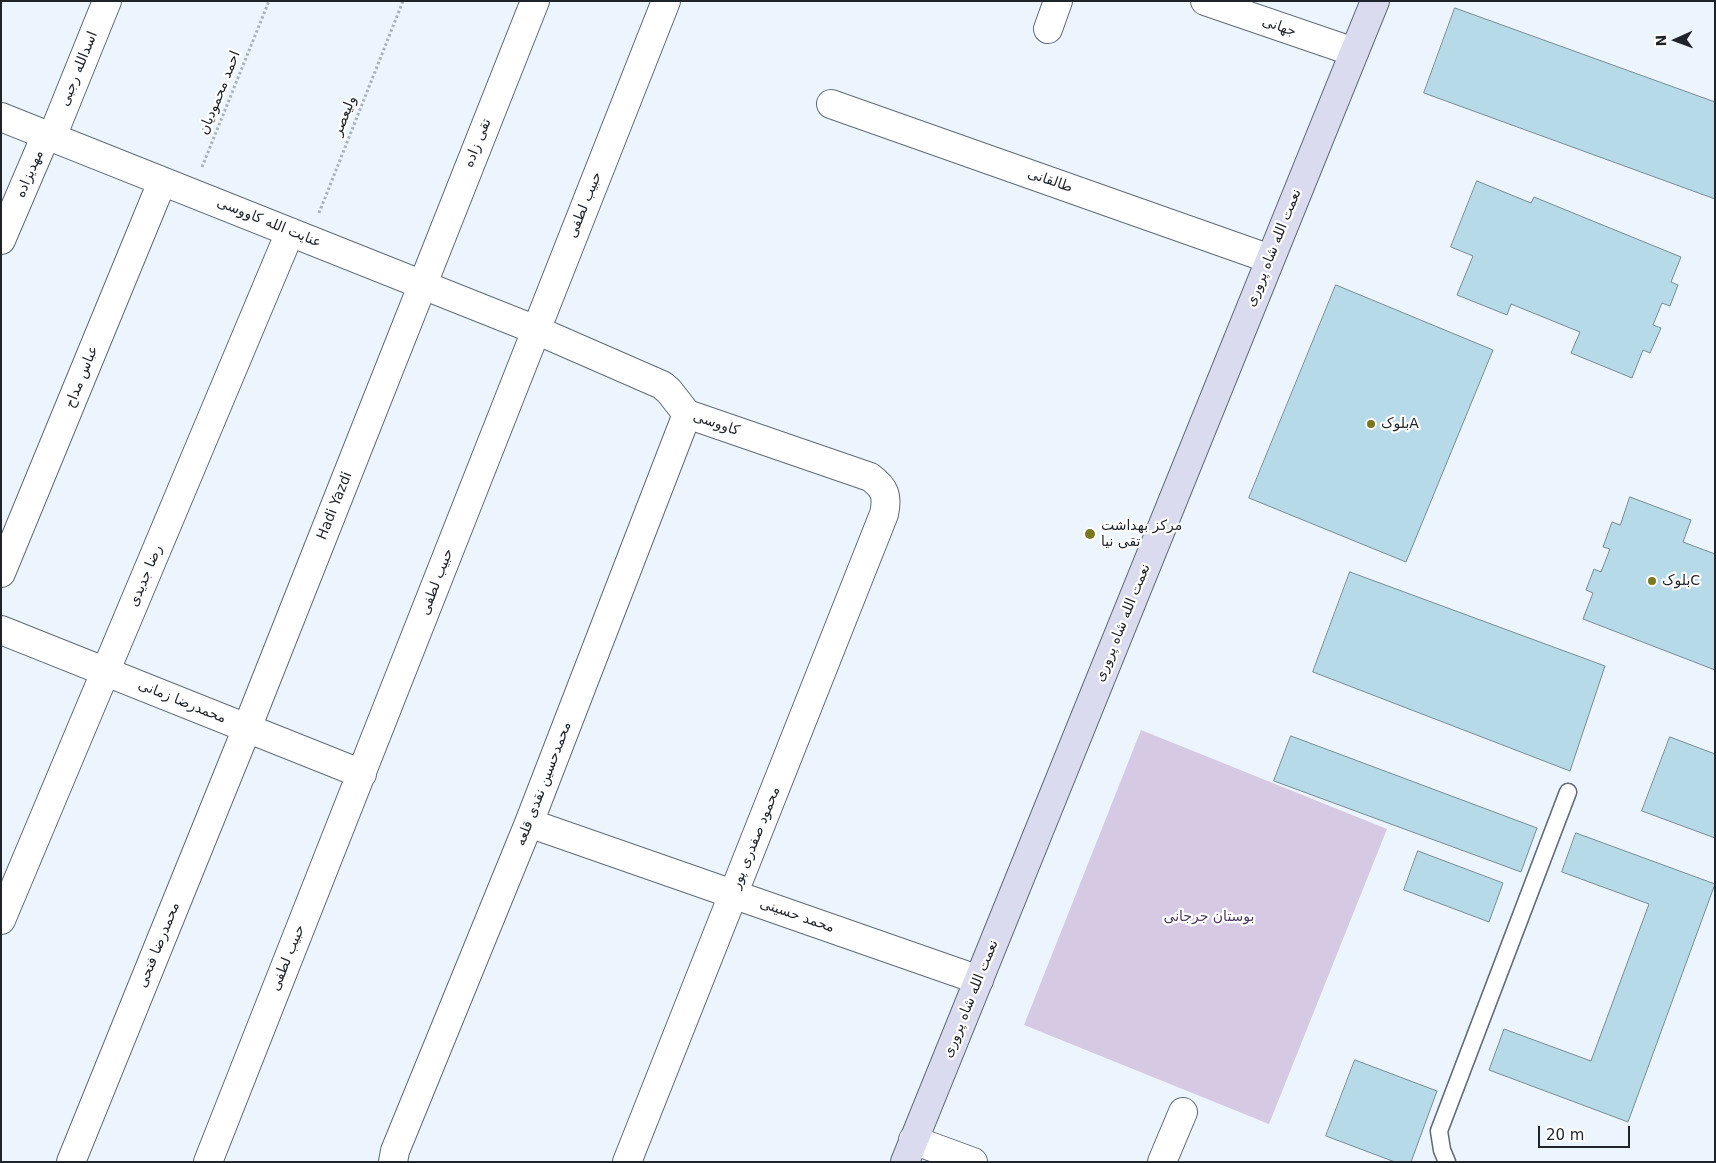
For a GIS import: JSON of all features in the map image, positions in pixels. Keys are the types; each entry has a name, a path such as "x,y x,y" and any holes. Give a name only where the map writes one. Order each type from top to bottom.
{"main road":[{"name":"نعمت الله شاه پروری","path":"909,1151 1374,1"}],"street":[{"name":"اسدالله رجبی","path":"49,136 107,1"},
{"name":"تقی زاده","path":"422,284 535,1"},
{"name":"حبیب لطفی","path":"208,1162 666,1"},
{"path":"1048,29 1058,1"},
{"name":"جهانی","path":"1205,1 1354,52"},
{"name":"طالقانی","path":"831,104 1270,259"},
{"name":"عنایت‌ الله کاووسی","path":"1,118 536,330"},
{"name":"مهدیزاده","path":"1,240 49,136"},
{"name":"عباس مداح","path":"1,573 162,182"},
{"name":"رضا جدیدی","path":"1,920 106,671 299,236"},
{"name":"Hadi Yazdi","path":"247,728 422,284"},
{"name":"کاووسی","path":"536,330 662,385 687,414 870,477 879,483 884,492 887,502 884,514"},
{"name":"محمدحسین نقدی قلعه","path":"394,1156 529,823 687,414"},
{"name":"محمود صفدری پور","path":"627,1162 884,514"},
{"name":"محمدرضا زمانی","path":"1,630 362,774"},
{"name":"محمدرضا فتحی","path":"71,1162 247,728"},
{"name":"محمد حسینی","path":"529,823 979,980"},
{"path":"1162,1162 1183,1112"},
{"path":"909,1151 973,1162"}],"lane":[{"path":"1447,1162 1442,1150 1439,1131 1568,792"}],"path":[{"name":"احمد محمودیان","path":"192,193 269,1"},
{"name":"ولیعصر","path":"299,236 403,1"}],"green space":[{"name":"بوستان جرجانی","path":"1141,730 1387,829 1269,1124 1024,1025"}],"building":[{"path":"1455,8 1715,102 1715,199 1424,93"},
{"path":"1477,181 1531,203 1534,197 1681,257 1671,282 1678,285 1670,306 1662,303 1653,325 1661,328 1650,353 1643,350 1632,378 1571,353 1580,332 1511,304 1507,315 1457,295 1473,256 1451,247"},
{"name":"بلوکA","path":"1336,285 1493,350 1406,562 1249,498"},
{"name":"بلوکC","path":"1630,497 1691,520 1683,542 1715,554 1715,670 1583,619 1593,593 1586,590 1594,569 1601,572 1610,549 1603,547 1612,522 1620,525"},
{"path":"1350,572 1605,666 1570,771 1313,672"},
{"path":"1291,736 1537,828 1521,872 1274,781"},
{"path":"1670,737 1715,754 1715,838 1642,811"},
{"path":"1576,833 1715,884 1628,1122 1489,1070 1504,1029 1591,1061 1649,904 1562,872"},
{"path":"1418,851 1503,883 1489,922 1404,890"},
{"path":"1355,1060 1437,1091 1411,1162 1395,1162 1326,1136"}],"place":[{"name":"بلوکA","path":"1371,424"},
{"name":"مرکز بهداشت تقی نیا","path":"1090,534"},
{"name":"بلوکC","path":"1652,581"}]}
